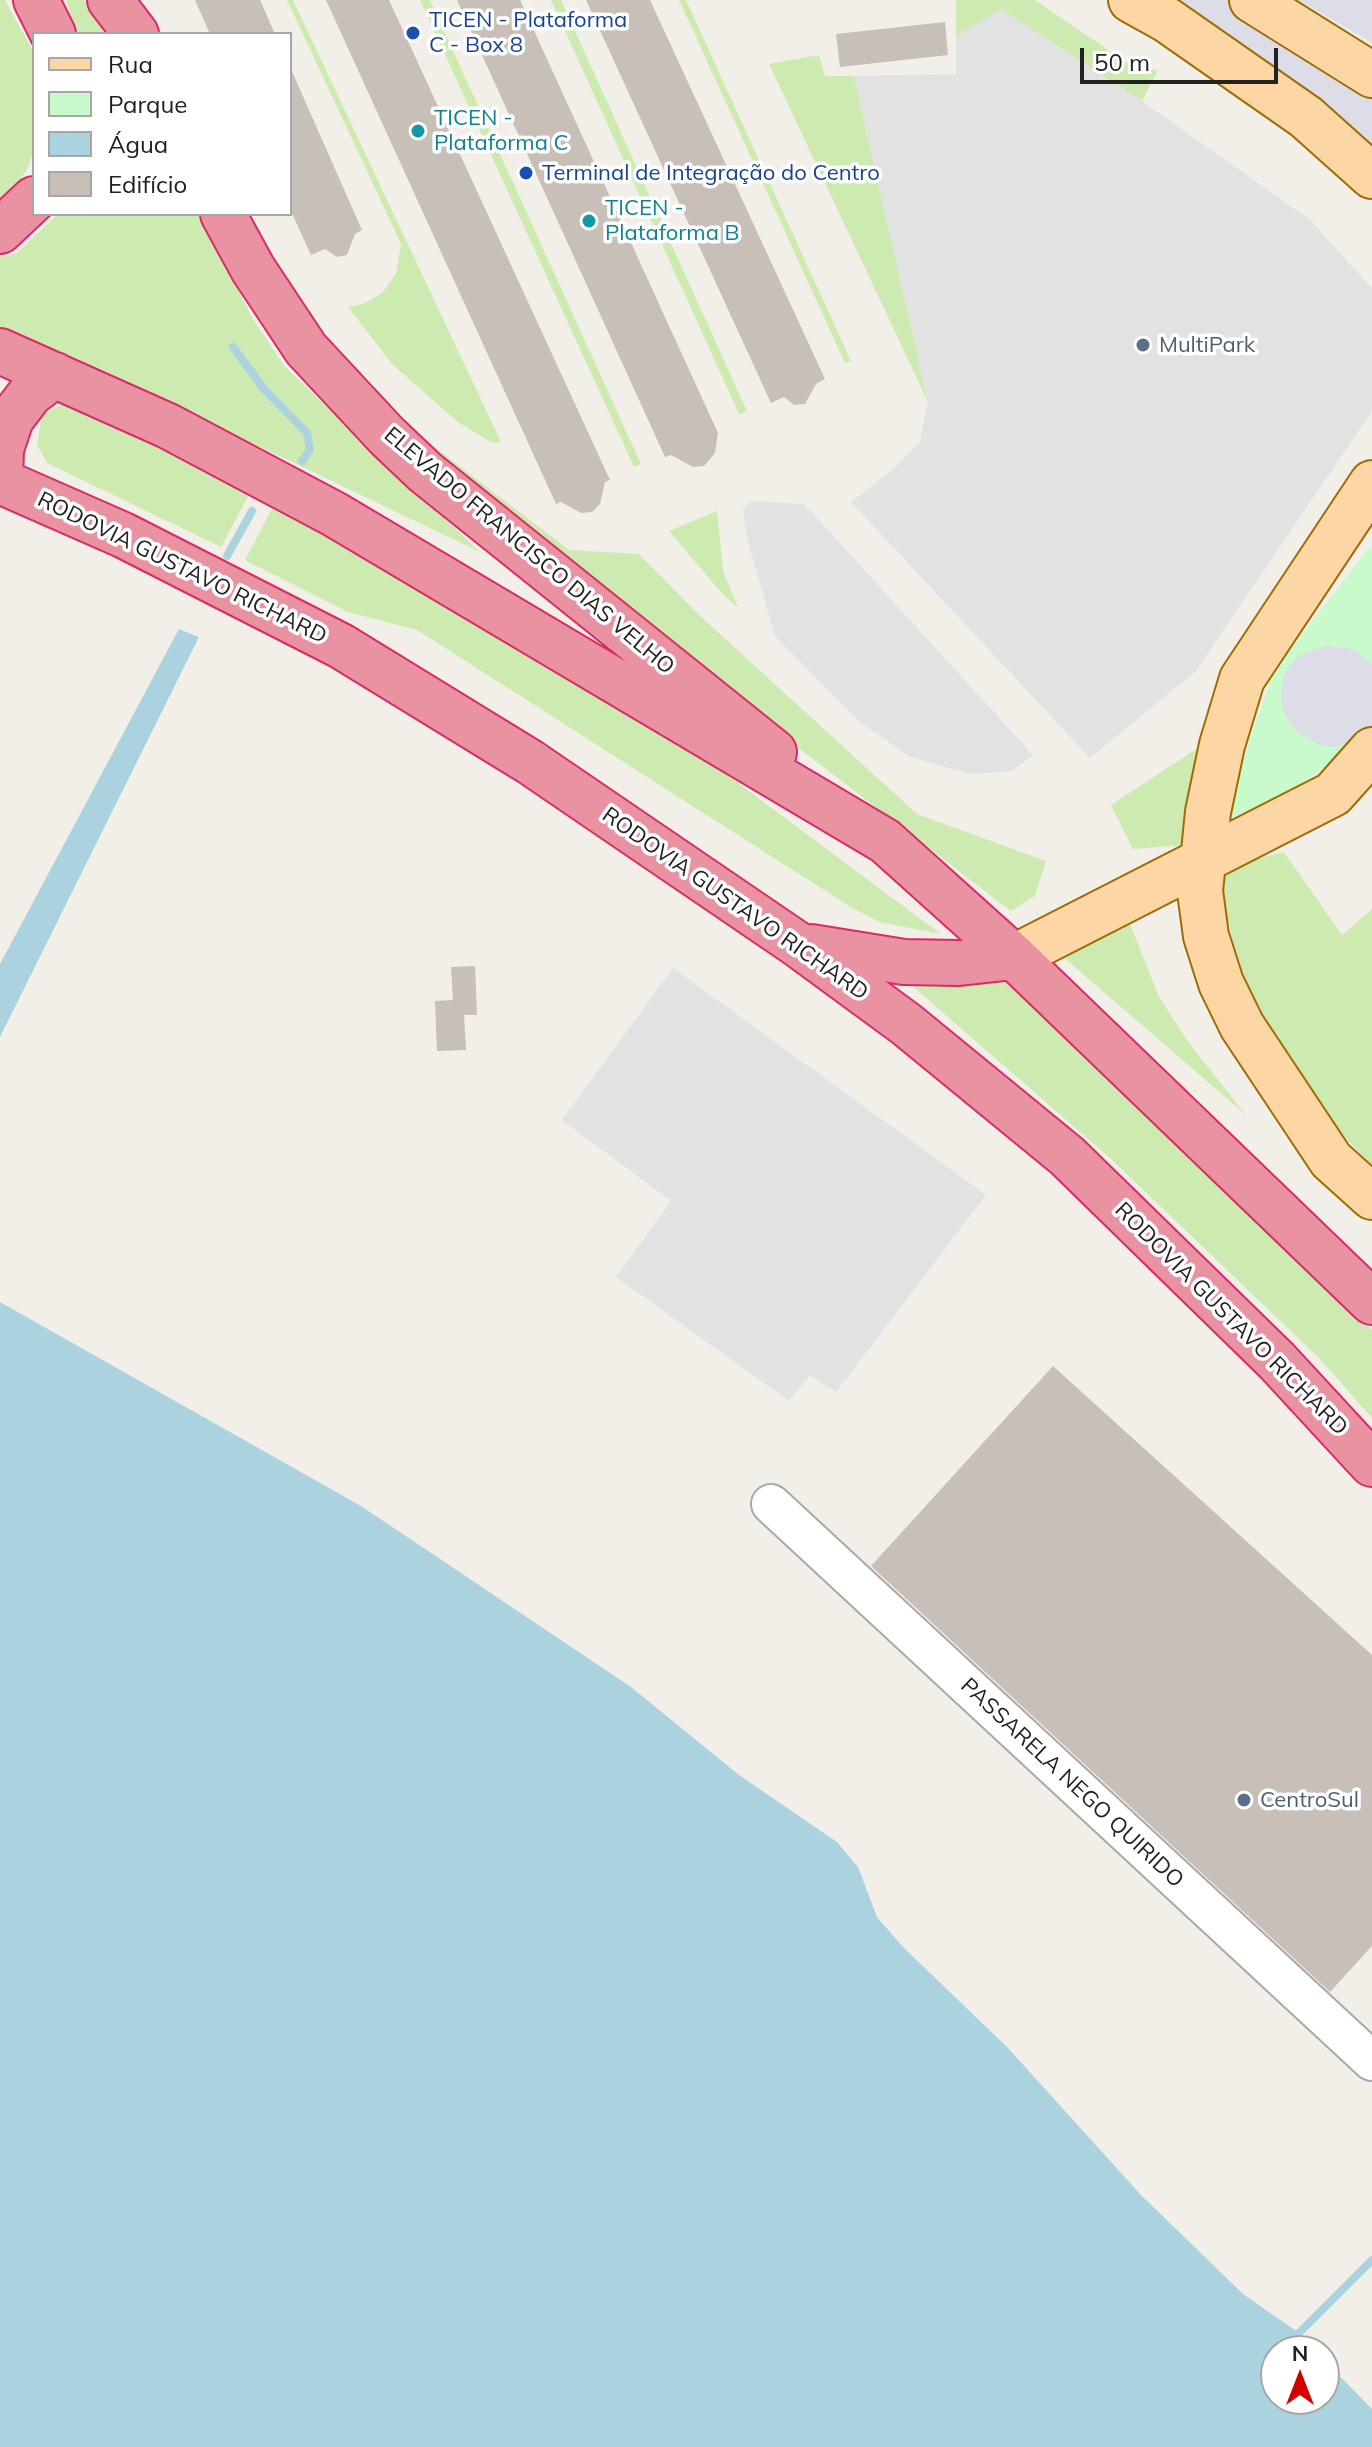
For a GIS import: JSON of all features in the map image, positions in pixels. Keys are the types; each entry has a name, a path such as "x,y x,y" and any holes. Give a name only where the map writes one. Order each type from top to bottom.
{"highway":[{"path":"36,0 52,32"},
{"path":"110,0 134,32"},
{"path":"0,231 32,201"},
{"name":"ELEVADO FRANCISCO DIAS VELHO","path":"224,216 274,302 306,349 425,472 885,841"},
{"path":"0,351 168,426 334,514 885,841 1014,957 1372,1302"},
{"path":"0,481 1,449 11,419 30,394 55,375"},
{"name":"RODOVIA GUSTAVO RICHARD","path":"0,481 123,535 355,654 530,762 797,944 906,1024 1067,1156 1277,1361 1372,1464"},
{"path":"0,494 123,535"},
{"path":"797,944 850,956 904,962 959,963 1014,957"}],"main road":[{"path":"1131,0 1167,20 1306,117 1372,176"},
{"path":"1252,0 1372,75"},
{"path":"1372,483 1242,679 1222,745 1201,863 1200,891 1206,936 1221,983 1242,1026 1331,1160 1372,1197"},
{"path":"1014,957 1333,794 1372,750"}],"street":[{"name":"PASSARELA NEGO QUIRIDO","path":"771,1504 1372,2061"}],"green space":[{"path":"0,0 5,0 32,49 32,156 27,170 0,204"},
{"path":"66,0 84,0 108,32 77,32"},
{"path":"287,0 293,0 501,442 493,443 459,423 392,364 348,307 363,304 383,292 396,274 401,244"},
{"path":"420,0 430,0 641,464 634,467"},
{"path":"551,0 561,0 747,411 739,414"},
{"path":"679,0 686,0 851,361 845,363"},
{"path":"956,0 1035,0 1136,69 1158,70 1142,101 1002,10 956,36"},
{"path":"819,55 825,76 854,76 928,402 769,64"},
{"path":"56,216 203,216 251,316 285,367 480,552 267,450 0,330 0,257 17,253"},
{"path":"359,389 569,550 639,554 699,615 917,814 1046,861 1035,896 1011,911 616,608"},
{"path":"66,403 252,489 221,547 47,463 37,445 42,414"},
{"path":"276,501 692,749 941,934 879,922 849,906 417,630 348,612 245,560"},
{"path":"717,511 723,571 738,608 669,531"},
{"path":"1372,544 1372,722 1347,751 1283,797 1222,821 1274,670"},
{"path":"1207,742 1183,833 1185,845 1133,849 1111,805"},
{"path":"1284,852 1342,935 1372,909 1372,1166 1308,1097 1252,1003 1232,937 1218,875 1243,862"},
{"path":"1128,919 1159,997 1189,1043 1246,1115 1062,956"},
{"path":"902,977 954,983 1007,982 1202,1155 1372,1330 1372,1418 1320,1359 1111,1159"}],"shaded area":[{"path":"1155,0 1229,0 1324,63 1372,98 1372,152"},
{"path":"1298,0 1372,0 1372,43 1343,26"},
{"name":"MultiPark","path":"1001,9 1142,101 1309,219 1372,288 1372,411 1195,672 1090,758 851,502 894,469 920,442 928,402 854,76 956,74 956,36"},
{"path":"750,501 804,504 1033,755 1012,771 970,774 910,757 860,722 775,636 747,538 743,510"},
{"path":"1326,645 1355,650 1372,665 1372,726 1363,736 1335,747 1320,745 1295,731 1281,707 1283,678 1290,665 1300,655"},
{"path":"673,968 986,1195 836,1392 810,1375 789,1401 616,1277 671,1201 562,1120"}],"water":[{"path":"179,629 199,637 0,1037 0,964"},
{"path":"0,1302 361,1506 631,1687 739,1775 837,1842 858,1867 877,1917 902,1946 1008,2048 1140,2194 1243,2294 1301,2335 1260,2335 1260,2415 1340,2415 1340,2376 1372,2409 1372,2447 0,2447"}],"building":[{"path":"195,0 260,0 274,32 209,32"},
{"name":"TICEN - Plataforma C","path":"326,0 389,0 610,480 605,482 600,504 592,512 581,513 561,502 556,504"},
{"name":"TICEN - Plataforma B","path":"457,0 520,0 718,433 715,453 704,466 693,467 671,455 665,457"},
{"path":"586,0 650,0 825,379 816,384 805,404 794,405 784,397 771,403"},
{"path":"945,22 948,55 840,67 836,34"},
{"path":"292,72 362,230 355,234 347,255 337,257 325,249 311,255 292,213"},
{"path":"475,966 477,1015 464,1015 466,1050 437,1051 435,1001 453,1000 451,967"},
{"name":"CentroSul","path":"1053,1366 1372,1655 1372,1946 1330,1992 871,1566"}],"waterway":[{"path":"233,347 264,389 307,433 310,450 302,461"},
{"path":"227,556 252,511"},
{"path":"1299,2333 1372,2260"}],"place":[{"name":"TICEN - Plataforma C - Box 8","path":"413,33"},
{"name":"TICEN - Plataforma C","path":"418,131"},
{"name":"Terminal de Integração do Centro","path":"526,173"},
{"name":"TICEN - Plataforma B","path":"589,221"},
{"name":"MultiPark","path":"1143,345"},
{"name":"CentroSul","path":"1244,1800"}]}
